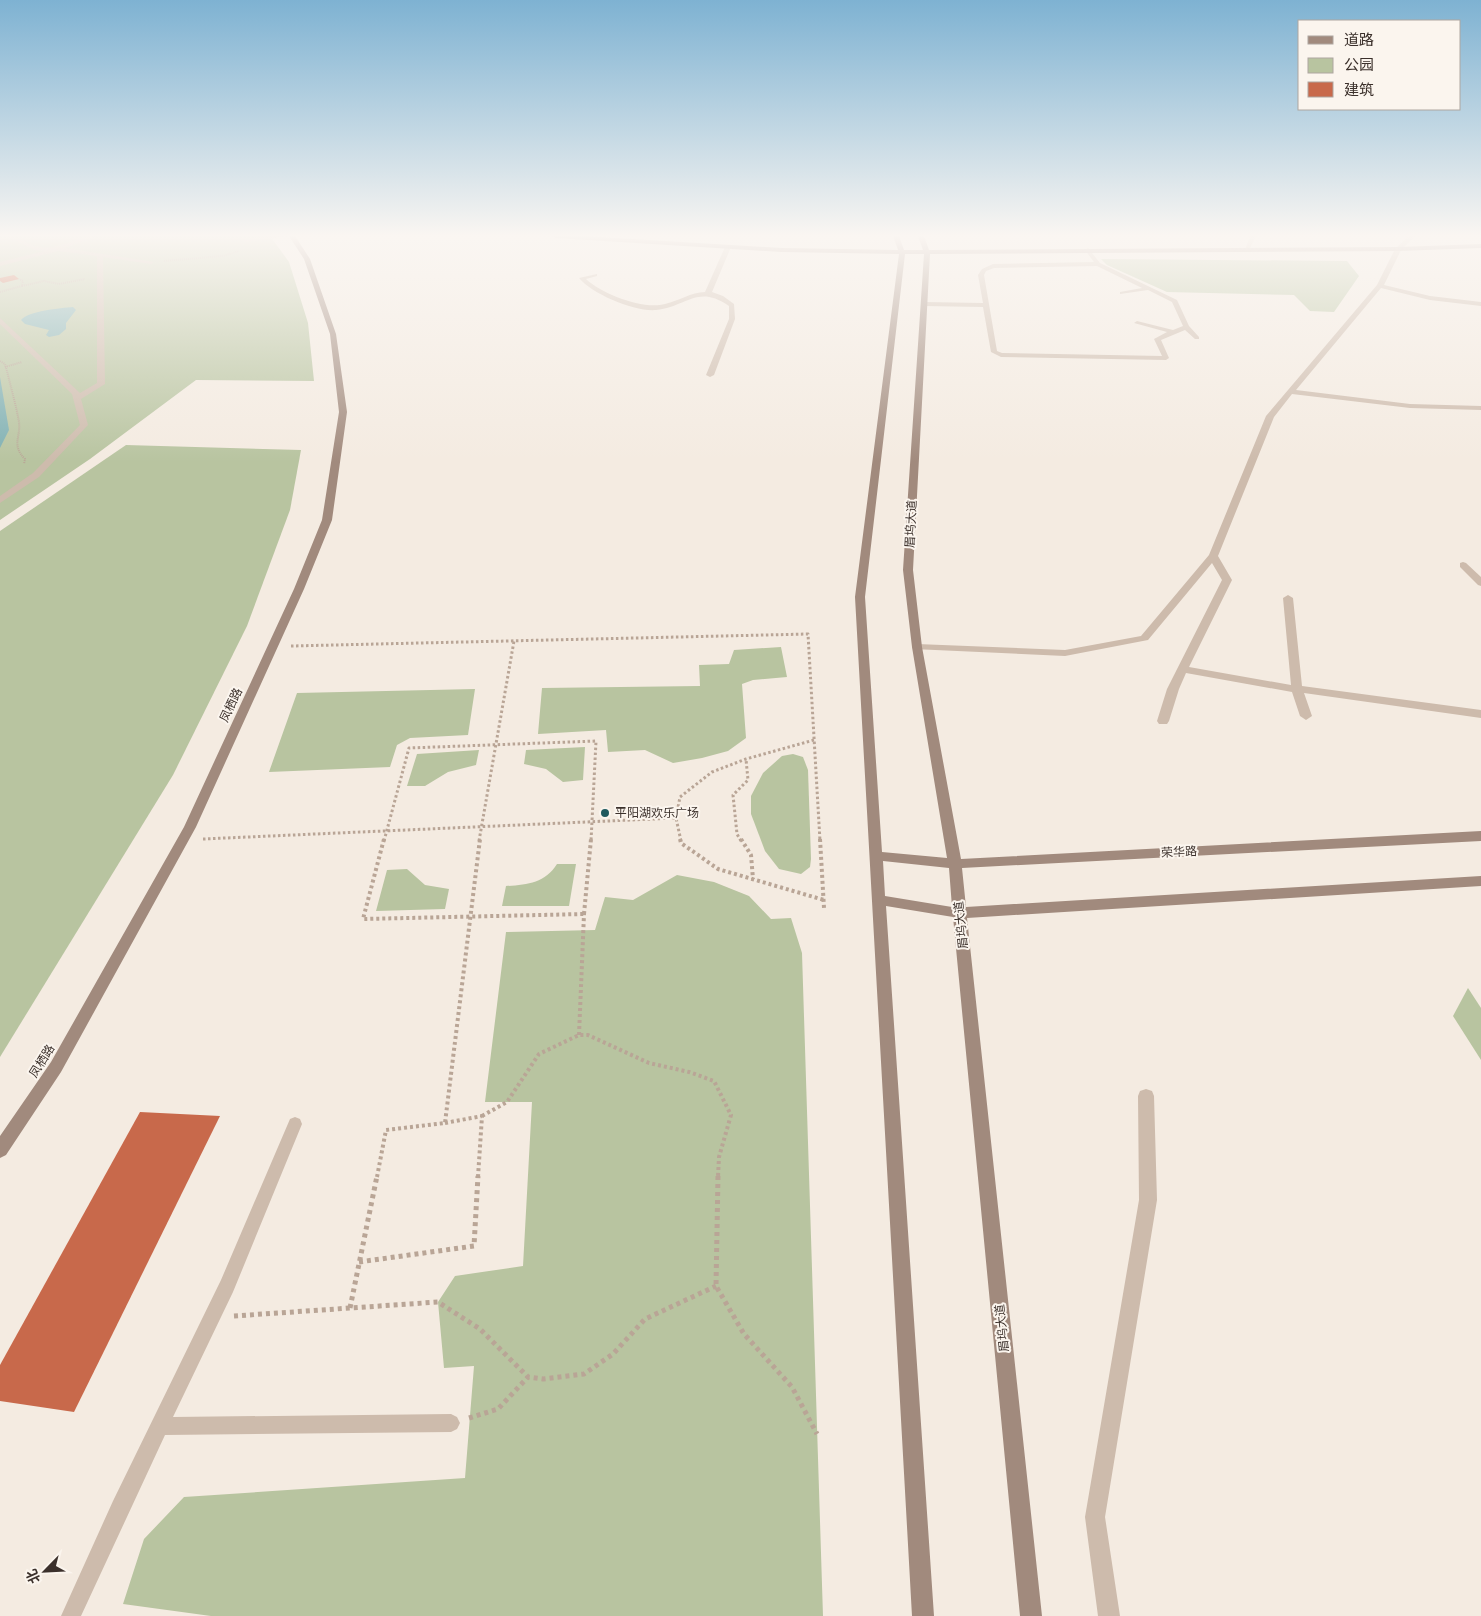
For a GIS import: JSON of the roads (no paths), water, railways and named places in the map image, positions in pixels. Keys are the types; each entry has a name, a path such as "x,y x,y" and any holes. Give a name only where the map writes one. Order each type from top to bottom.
{"street":[{"path":"77,398 101,384 100,311"},
{"name":"凤栖路","path":"0,1150 56,1067 183,840 273,646 327,520 343,412 333,334 325,311"},
{"path":"710,375 732,319 732,311"},
{"path":"895,311 860,597 923,1616"},
{"name":"眉坞大道","path":"924,311 908,570 916,647 955,864 1031,1616"},
{"path":"916,647 1065,653 1144,638 1213,556 1270,416 1359,311"},
{"path":"0,320 76,393 84,425 36,475 0,500"},
{"path":"1291,392 1394,404 1459,409 1481,408"},
{"path":"1163,721 1173,689 1227,580 1213,556"},
{"path":"1463,565 1481,583"},
{"path":"1288,598 1297,689 1306,716"},
{"path":"1183,669 1297,689 1481,714"},
{"name":"荣华路","path":"877,856 955,864 1481,836"},
{"path":"880,900 960,913 1481,881"},
{"path":"1110,1616 1095,1517 1148,1200 1146,1096"}],"lane":[{"path":"988,311 994,352 1001,354 1166,358 1157,338 1186,327"},
{"path":"1179,311 1186,327 1197,338"},
{"path":"1137,323 1173,332"},
{"path":"71,1616 227,1286 295,1124"},
{"path":"160,1426 451,1424"}],"water":[{"path":"75,311 66,323 66,329 59,335 49,337 46,335 49,330 25,324 21,320 37,312"},
{"path":"0,377 9,430 0,448"}],"place":[{"name":"平阳湖欢乐广场","path":"605,813"}]}
